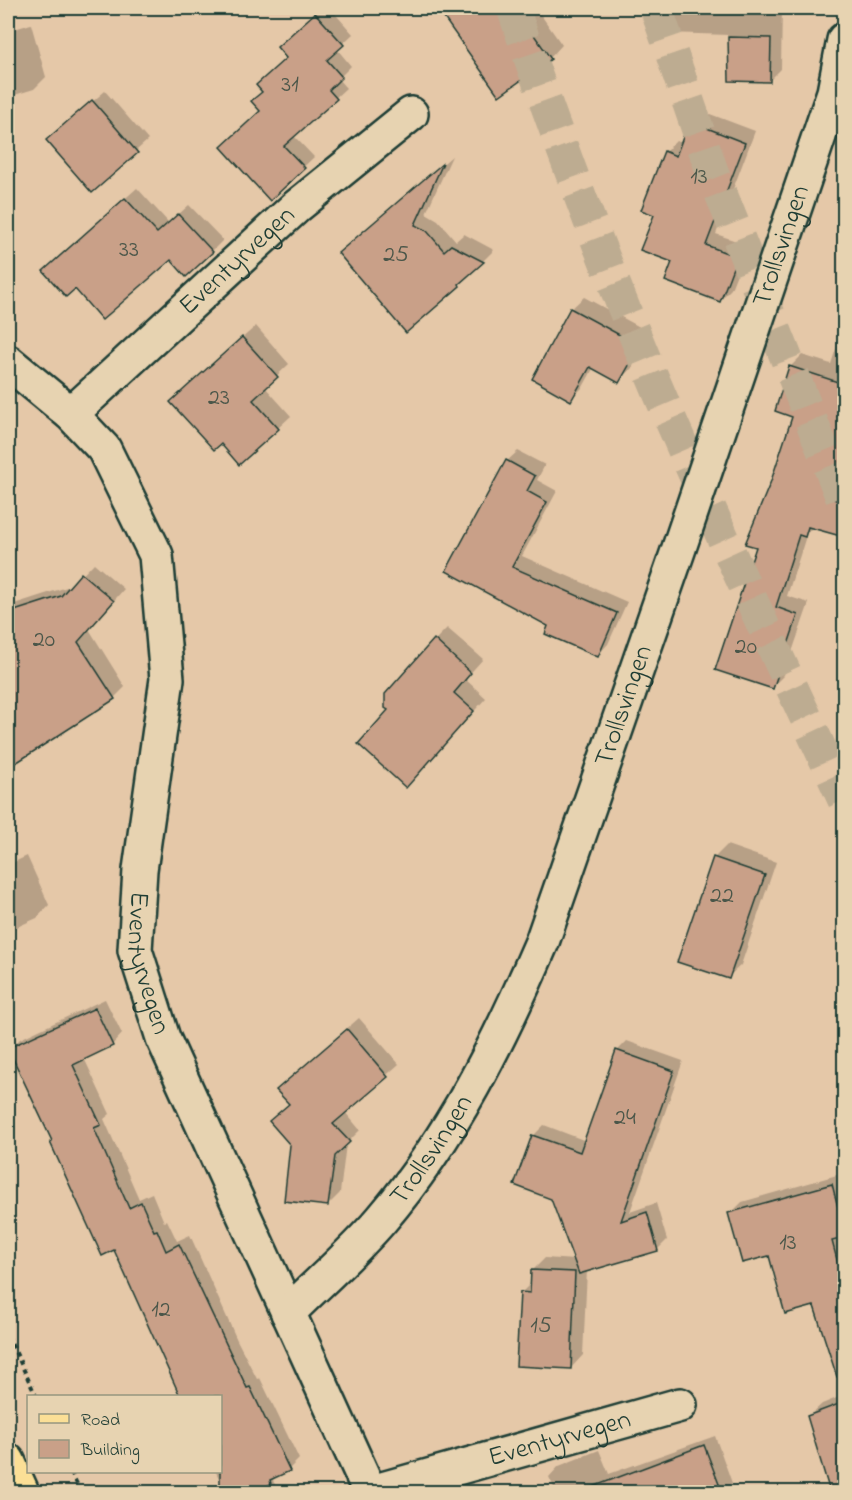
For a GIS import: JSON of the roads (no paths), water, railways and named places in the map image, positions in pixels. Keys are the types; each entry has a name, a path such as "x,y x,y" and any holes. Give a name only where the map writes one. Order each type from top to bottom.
{"main road":[{"path":"8,1461 22,1492"}],"street":[{"name":"Trollsvingen","path":"288,1313 381,1221 436,1149 487,1061 522,988 542,942 834,92 844,40"},
{"name":"Eventyrvegen","path":"71,414 296,207 411,114"},
{"name":"Eventyrvegen","path":"8,362 71,414 104,449 156,555 167,679 140,870 135,950 163,1038 371,1492 680,1405"}],"tunnel":[{"path":"513,8 581,199 637,341 702,492 844,800"},
{"path":"656,8 712,171 844,503"}]}
